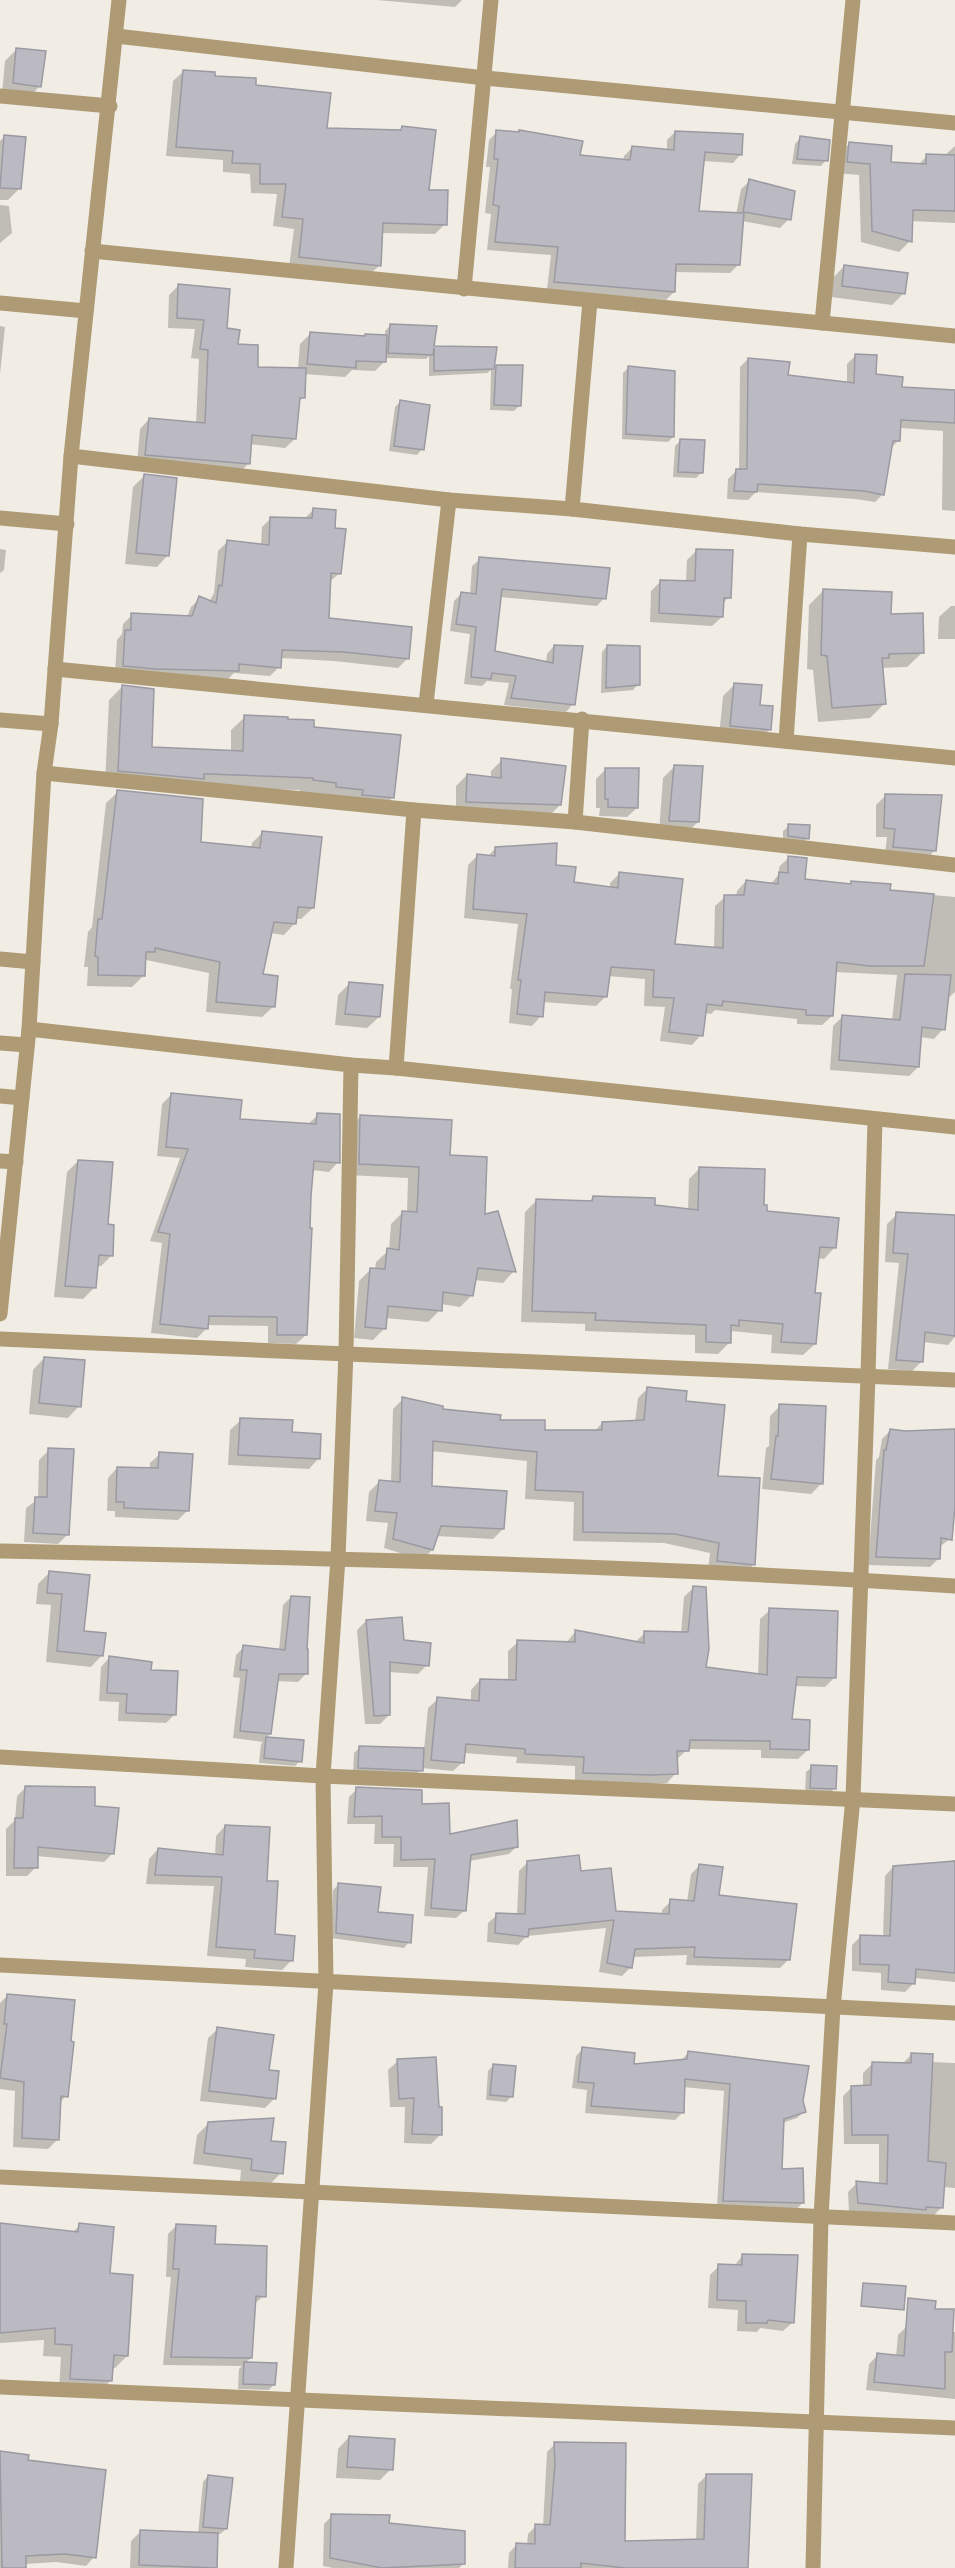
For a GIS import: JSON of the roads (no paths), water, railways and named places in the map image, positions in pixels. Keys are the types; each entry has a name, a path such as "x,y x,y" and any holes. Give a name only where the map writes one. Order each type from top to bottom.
{"street":[{"path":"0,1314 4,1225 16,1162 29,1029 44,773 51,724 71,456 92,251 110,106 119,0"},
{"path":"464,289 491,0"},
{"path":"822,323 853,0"},
{"path":"116,36 485,78 955,123"},
{"path":"0,96 110,106"},
{"path":"92,251 955,336"},
{"path":"572,509 590,301"},
{"path":"0,303 86,311"},
{"path":"71,456 449,500 572,509 800,534 955,547"},
{"path":"426,704 449,500"},
{"path":"0,518 67,524"},
{"path":"786,741 800,534"},
{"path":"55,669 582,719 955,758"},
{"path":"575,822 582,719"},
{"path":"0,720 51,724"},
{"path":"44,773 414,810 575,822 955,865"},
{"path":"396,1068 414,810"},
{"path":"0,959 33,962"},
{"path":"29,1029 351,1065 955,1127"},
{"path":"0,1042 27,1045"},
{"path":"286,2568 326,1983 323,1776 338,1558 346,1352 351,1065"},
{"path":"0,1096 22,1098"},
{"path":"813,2568 821,2217 833,2007 854,1798 875,1120"},
{"path":"0,1161 16,1162"},
{"path":"0,1339 346,1352 955,1380"},
{"path":"0,1551 338,1558 955,1586"},
{"path":"0,1757 323,1776 955,1804"},
{"path":"0,1965 955,2013"},
{"path":"0,2178 955,2223"},
{"path":"0,2387 955,2428"}]}
